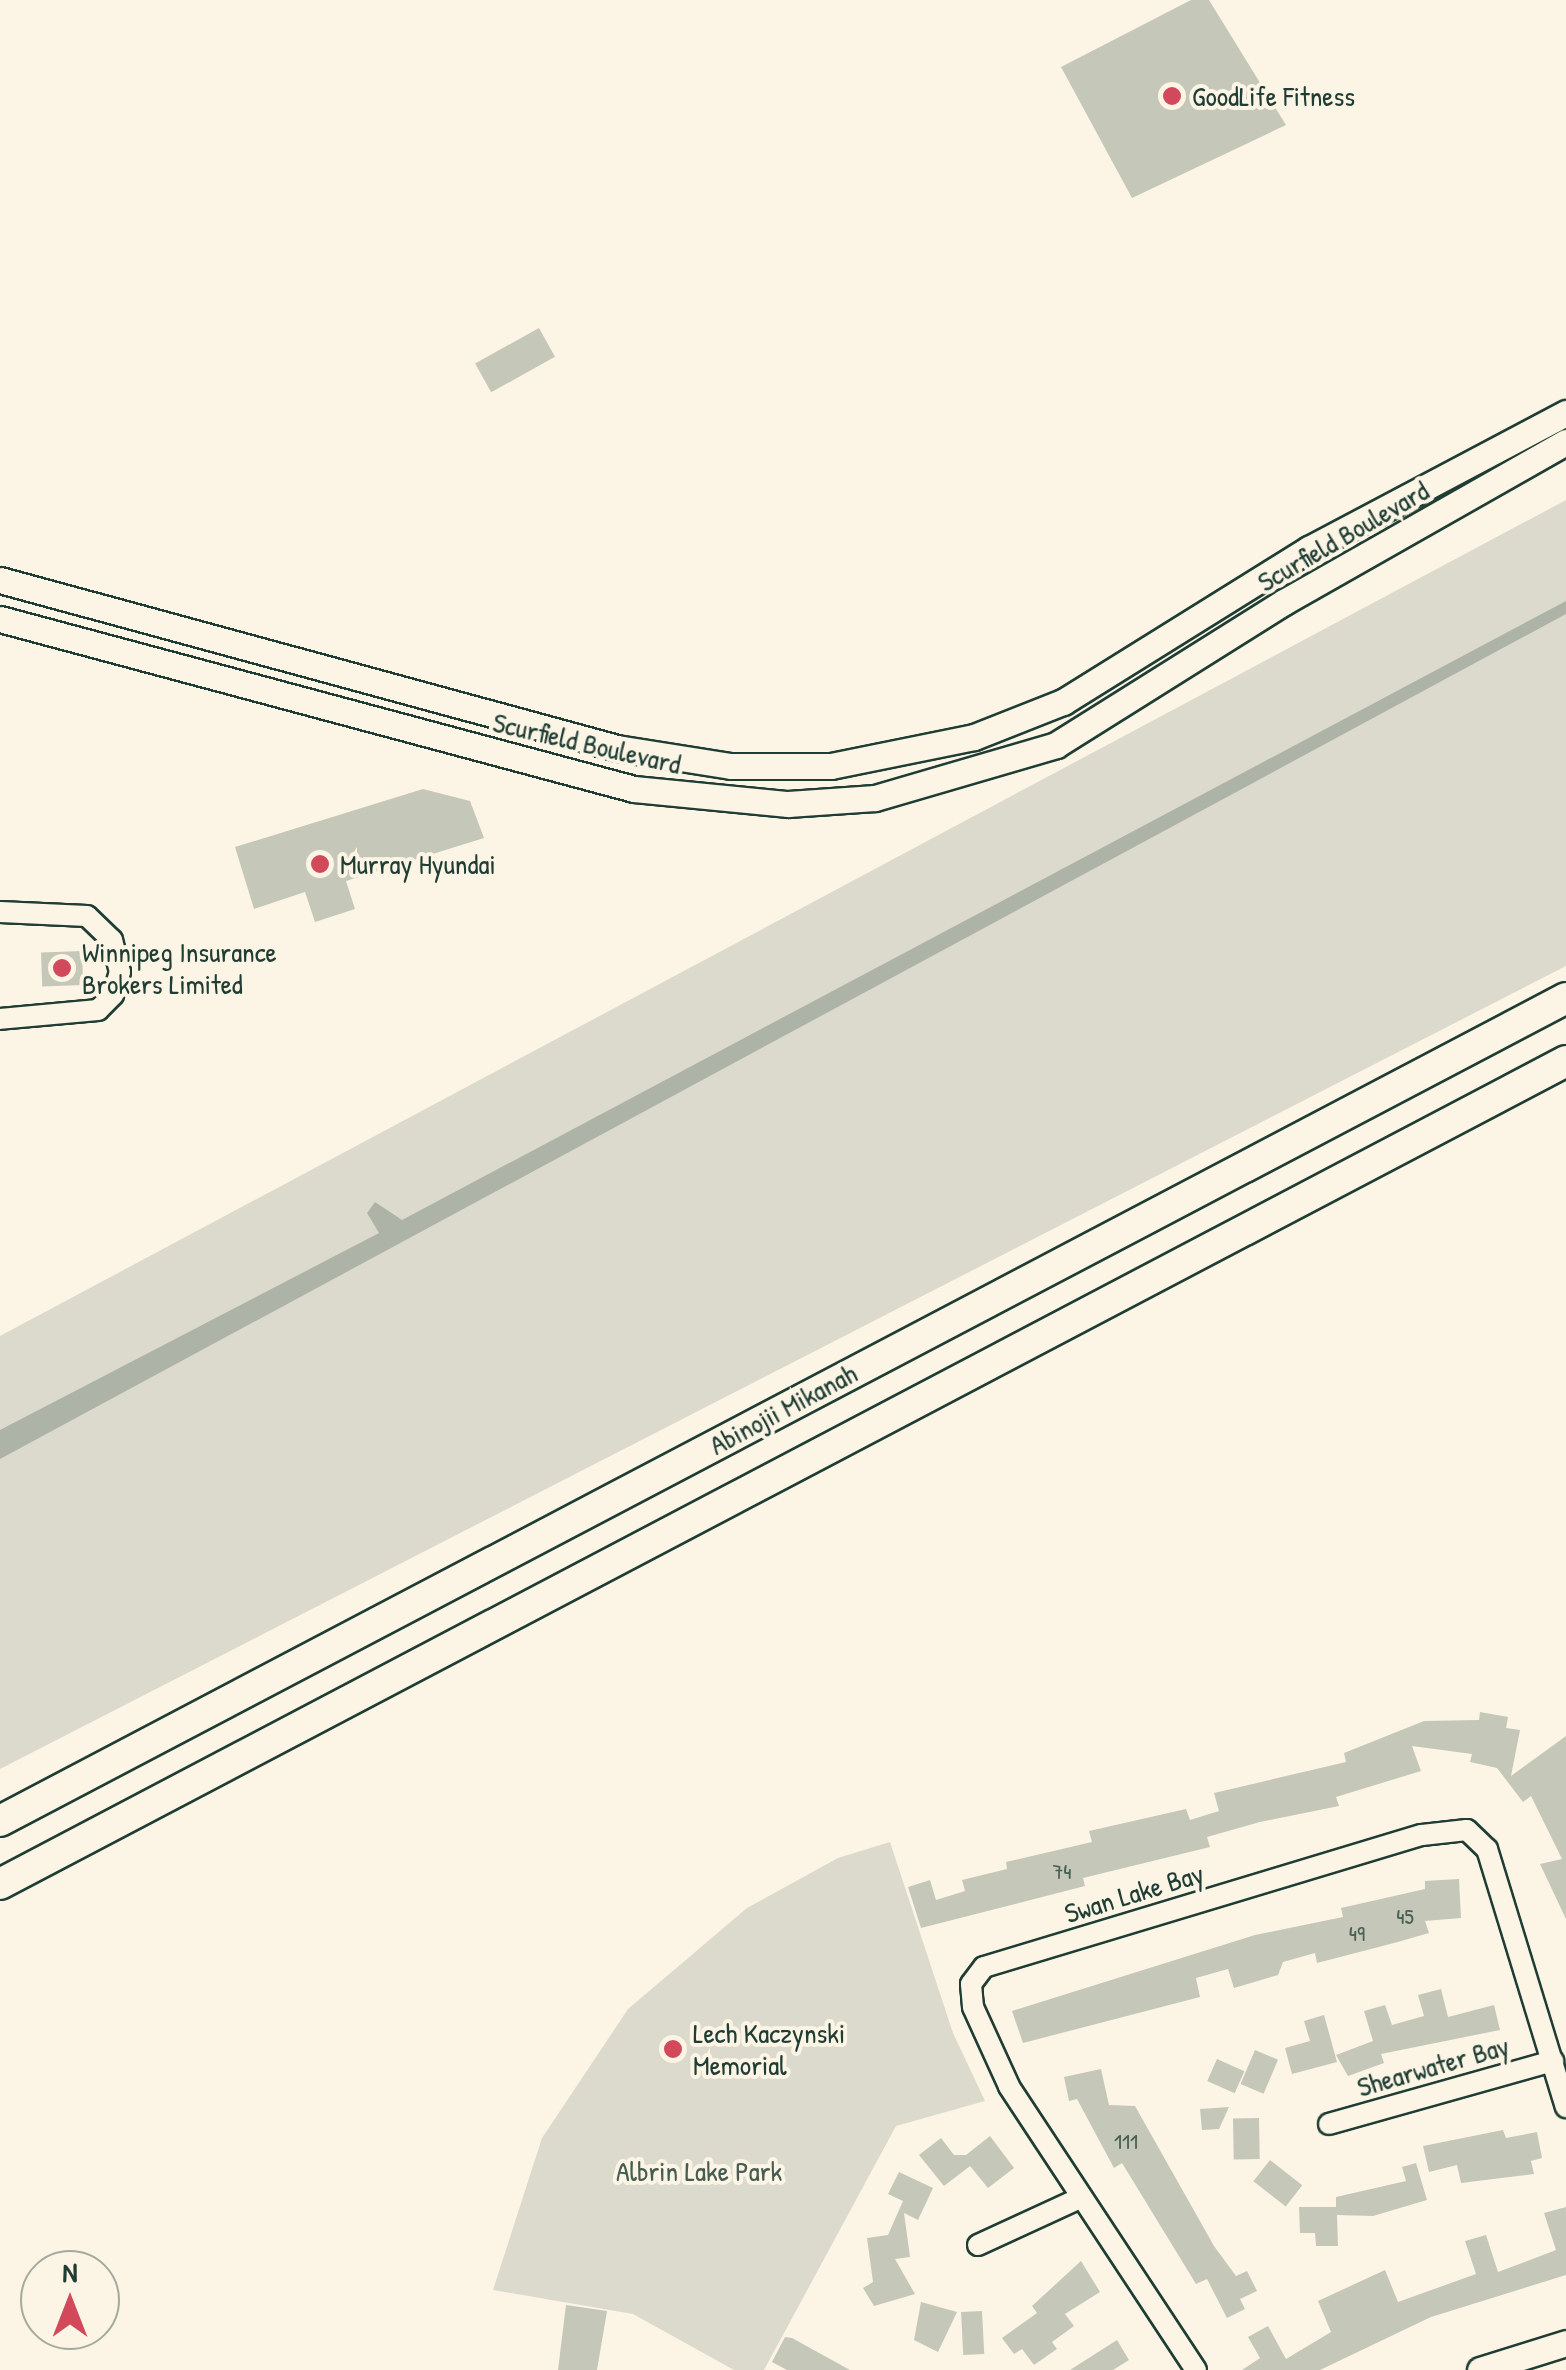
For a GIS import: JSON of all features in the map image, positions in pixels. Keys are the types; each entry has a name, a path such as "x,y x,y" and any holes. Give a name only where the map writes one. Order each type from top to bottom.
{"main road":[{"name":"Abinojii Mikanah","path":"0,1821 1566,998"},
{"name":"Abinojii Mikanah","path":"0,1884 1566,1060"}],"street":[{"name":"Scurfield Boulevard","path":"0,580 617,748 685,762 831,766 974,737 1064,702 1309,549 1566,413"},
{"name":"Scurfield Boulevard","path":"0,619 634,789 788,804 875,798 1056,745 1284,602 1566,442"},
{"path":"0,912 87,916 112,940 120,972 113,995 98,1010 0,1019"},
{"name":"Swan Lake Bay","path":"1196,2370 1078,2199 983,2034 971,1996 976,1975 1422,1835 1467,1830 1480,1836 1566,2108"},
{"name":"Shearwater Bay","path":"1329,2124 1552,2060"},
{"path":"978,2245 1078,2199"},
{"path":"1480,2370 1566,2342"}],"green space":[{"path":"1566,500 1566,966 0,1769 0,1336"},
{"name":"Albrin Lake Park","path":"890,1842 953,2033 985,2101 896,2126 764,2370 734,2370 633,2314 493,2290 542,2138 628,2009 747,1908 838,1858"}],"shaded area":[{"path":"1566,601 1566,614 0,1459 0,1430 379,1233 367,1213 375,1202 402,1220"}],"building":[{"name":"GoodLife Fitness","path":"1191,0 1209,0 1286,125 1132,198 1061,67"},
{"path":"539,328 555,357 491,392 475,363"},
{"name":"Murray Hyundai","path":"423,789 470,801 484,838 346,881 355,909 315,922 305,892 254,909 235,847"},
{"name":"Winnipeg Insurance Brokers Limited","path":"82,951 83,985 42,986 41,952"},
{"path":"1480,1712 1508,1717 1506,1728 1520,1730 1511,1776 1566,1736 1566,1919 1540,1864 1562,1859 1531,1796 1523,1802 1497,1768 1470,1762 1472,1754 1412,1746 1421,1771 1336,1797 1339,1806 1207,1837 1210,1847 1083,1878 1085,1886 921,1928 908,1887 930,1880 936,1900 965,1891 962,1880 1007,1869 1006,1862 1092,1842 1089,1831 1186,1809 1190,1820 1219,1811 1214,1793 1346,1762 1344,1753 1424,1721 1479,1720"},
{"path":"1459,1879 1461,1918 1425,1921 1429,1933 1317,1963 1315,1953 1283,1962 1278,1975 1234,1988 1228,1969 1196,1978 1200,1997 1023,2043 1012,2011 1255,1935 1343,1917 1341,1908 1425,1889 1425,1881"},
{"path":"1441,1989 1448,2017 1494,2005 1500,2030 1381,2054 1384,2063 1348,2076 1336,2055 1373,2041 1364,2011 1385,2005 1392,2025 1424,2016 1418,1995"},
{"path":"1324,2015 1337,2062 1292,2074 1285,2048 1310,2041 1304,2021"},
{"path":"1255,2050 1278,2060 1264,2094 1241,2084"},
{"path":"1217,2059 1244,2071 1235,2093 1207,2081"},
{"path":"1101,2069 1109,2105 1135,2106 1214,2246 1236,2276 1247,2271 1257,2291 1240,2299 1245,2309 1227,2318 1207,2279 1196,2284 1122,2163 1114,2168 1077,2099 1069,2101 1064,2077"},
{"path":"1229,2107 1219,2129 1202,2130 1200,2109"},
{"path":"1233,2118 1259,2118 1260,2159 1234,2159"},
{"path":"1503,2130 1506,2138 1537,2132 1542,2158 1531,2161 1534,2174 1461,2183 1457,2165 1429,2172 1423,2146"},
{"path":"990,2136 1014,2168 988,2188 970,2166 944,2186 919,2155 941,2138 954,2155 966,2155"},
{"path":"1270,2160 1302,2185 1286,2207 1253,2181"},
{"path":"1416,2163 1427,2200 1373,2216 1337,2215 1338,2246 1316,2246 1315,2233 1300,2233 1299,2207 1336,2207 1336,2197 1406,2181 1402,2167"},
{"path":"899,2172 933,2188 918,2220 904,2213 910,2257 895,2259 915,2294 874,2306 863,2288 873,2282 867,2238 888,2235 903,2201 888,2194"},
{"path":"1566,2207 1566,2275 1431,2317 1320,2370 1242,2370 1260,2358 1248,2337 1268,2326 1286,2359 1331,2332 1318,2301 1385,2270 1398,2302 1476,2274 1465,2241 1486,2235 1498,2272 1556,2250 1544,2213"},
{"path":"1081,2261 1100,2292 1065,2314 1074,2326 1052,2342 1057,2349 1034,2365 1022,2349 1014,2354 1002,2338 1037,2313 1032,2306"},
{"path":"921,2302 957,2312 938,2352 914,2340"},
{"path":"566,2305 607,2311 597,2370 558,2370"},
{"path":"982,2311 984,2354 963,2355 961,2312"},
{"path":"785,2337 850,2370 787,2370 772,2362"},
{"path":"1117,2340 1129,2360 1113,2370 1070,2370"}],"place":[{"name":"GoodLife Fitness","path":"1172,96"},
{"name":"Murray Hyundai","path":"320,864"},
{"name":"Winnipeg Insurance Brokers Limited","path":"62,968"},
{"name":"Lech Kaczynski Memorial","path":"673,2049"}]}
